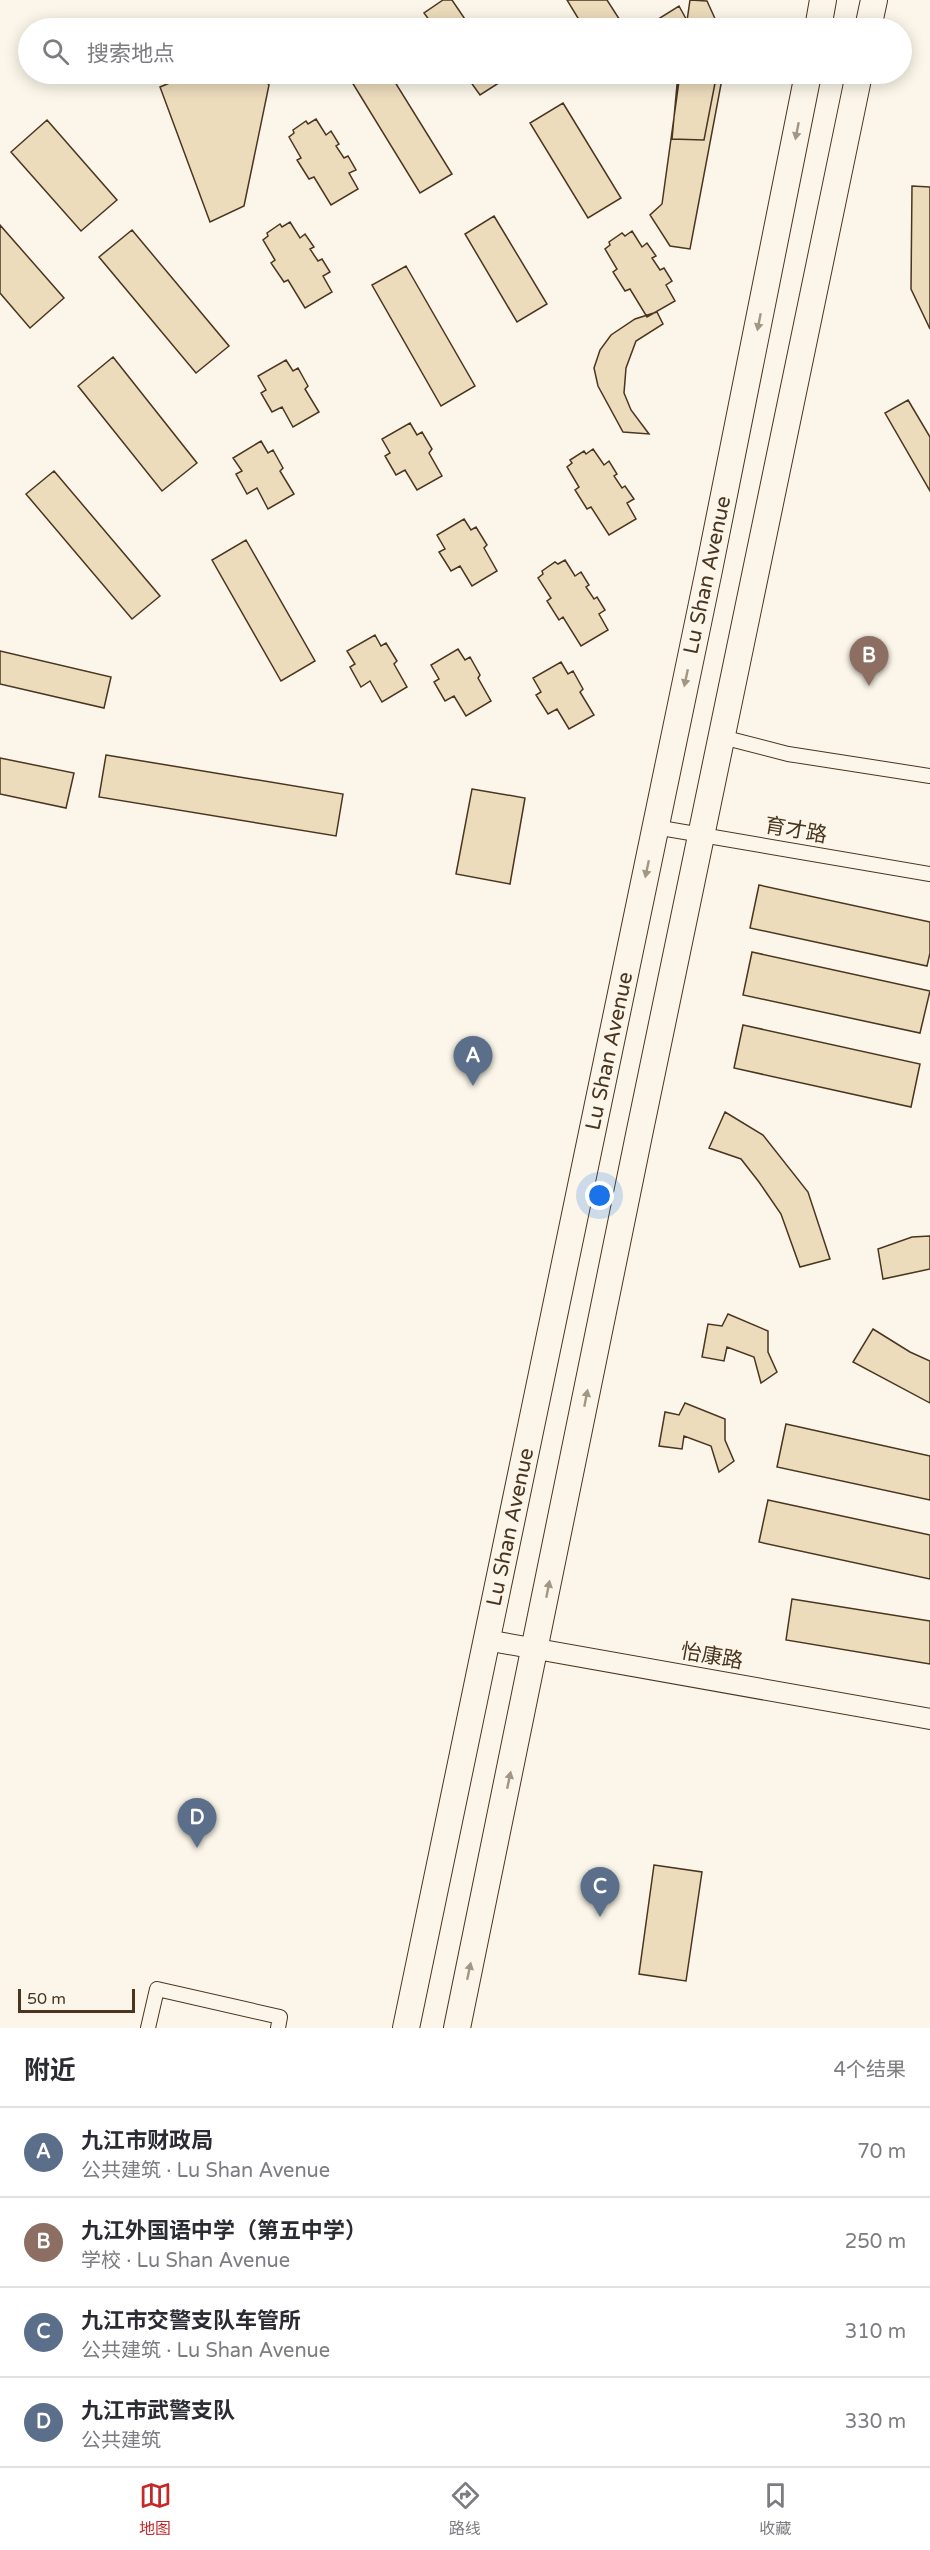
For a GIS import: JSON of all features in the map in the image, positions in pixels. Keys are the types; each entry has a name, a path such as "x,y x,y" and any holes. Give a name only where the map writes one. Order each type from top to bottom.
{"highway":[{"path":"820,18 823,0"},
{"path":"870,18 874,0"},
{"name":"Lu Shan Avenue","path":"406,2028 655,827 806,84"},
{"path":"458,2028 857,84"}],"street":[{"path":"722,737 788,754 930,776"},
{"name":"育才路","path":"655,827 930,874"},
{"name":"怡康路","path":"486,1640 930,1719"},
{"path":"147,2028 157,1989 280,2017 278,2028"}],"building":[{"path":"443,0 452,0 464,18 428,18 424,13"},
{"path":"567,0 607,0 619,18 578,18"},
{"path":"690,0 707,1 715,18 687,18"},
{"path":"679,6 686,18 660,18"},
{"path":"167,84 269,85 244,206 210,222 160,87"},
{"path":"353,84 396,84 452,174 420,193"},
{"path":"472,84 497,84 480,95"},
{"path":"677,84 715,84 704,140 672,139"},
{"path":"679,84 721,84 690,249 670,246 650,215 662,204"},
{"path":"563,103 621,198 588,218 530,123"},
{"path":"316,119 326,135 331,131 339,144 336,146 344,158 348,156 356,170 349,173 358,189 331,205 314,177 309,179 297,160 301,158 289,137 294,133 293,130 306,121 308,124"},
{"path":"47,120 117,200 81,231 11,152"},
{"path":"912,186 930,187 930,329 911,289"},
{"path":"494,216 547,304 517,322 465,234"},
{"path":"290,222 300,238 305,234 314,247 310,249 318,261 322,259 330,272 323,276 332,292 305,308 288,280 284,282 271,263 275,260 263,240 268,236 267,233 280,224 282,227"},
{"path":"0,225 64,298 30,328 0,293"},
{"path":"132,230 229,346 196,373 99,257"},
{"path":"632,231 642,247 647,243 656,256 652,258 660,270 664,268 672,281 666,285 675,301 647,317 630,289 625,291 613,272 617,269 605,249 610,245 609,242 622,233 625,236"},
{"path":"406,266 475,386 441,406 372,285"},
{"path":"657,312 663,324 636,341 626,368 624,393 631,410 649,434 623,432 598,386 594,368 600,350 611,335 635,319"},
{"path":"113,357 197,463 162,491 78,386"},
{"path":"286,360 293,371 298,368 308,386 305,389 319,412 293,427 282,407 272,412 261,393 266,390 258,376"},
{"path":"908,400 930,437 930,491 885,413"},
{"path":"410,423 417,435 422,432 432,449 429,453 442,476 417,490 405,470 396,475 385,456 390,453 382,439"},
{"path":"261,441 268,453 273,450 283,468 280,471 294,494 268,509 257,488 247,494 236,474 242,471 233,458"},
{"path":"593,449 604,465 609,461 617,474 614,476 622,488 625,486 634,499 627,503 636,519 609,535 591,507 587,509 575,490 579,487 567,467 572,463 570,460 584,451 586,454"},
{"path":"54,471 160,596 132,619 26,494"},
{"path":"464,519 471,530 476,527 487,545 484,548 497,571 472,586 460,566 451,571 439,552 445,549 437,535"},
{"path":"246,540 315,661 281,681 212,560"},
{"path":"565,560 575,576 581,572 589,585 586,587 594,599 597,597 605,610 599,614 608,630 581,646 563,617 559,620 547,601 551,598 538,578 543,574 542,571 555,562 558,564"},
{"path":"375,635 381,646 386,643 397,661 394,664 407,687 382,702 370,681 361,687 350,667 355,664 347,651"},
{"path":"458,649 465,660 470,657 480,675 478,678 491,701 466,716 454,696 445,701 434,682 439,679 431,665"},
{"path":"0,651 111,677 104,708 0,684"},
{"path":"561,662 568,674 573,671 583,689 580,692 594,715 569,729 557,709 548,714 536,695 541,692 533,678"},
{"path":"106,755 343,794 336,836 99,797"},
{"path":"0,758 74,773 66,808 0,794"},
{"path":"472,789 525,798 510,884 456,874"},
{"path":"759,885 930,922 930,953 927,966 750,928"},
{"path":"752,952 930,991 920,1033 743,995"},
{"path":"743,1025 920,1064 911,1107 734,1068"},
{"path":"725,1112 763,1135 808,1192 830,1259 800,1267 781,1214 759,1182 741,1159 709,1148"},
{"path":"930,1236 930,1269 883,1279 878,1249 912,1237"},
{"path":"728,1314 768,1331 768,1352 777,1372 761,1383 754,1357 727,1347 724,1361 702,1357 708,1324 722,1326"},
{"path":"873,1329 910,1352 930,1361 930,1403 853,1362"},
{"path":"685,1403 725,1419 725,1440 734,1461 719,1472 711,1446 684,1436 682,1449 659,1446 665,1412 679,1415"},
{"path":"786,1424 930,1456 930,1500 777,1467"},
{"path":"768,1500 930,1535 930,1579 759,1542"},
{"path":"792,1599 930,1621 930,1664 786,1640"},
{"path":"654,1865 702,1872 686,1981 639,1974"}],"place":[{"name":"九江外国语中学（第五中学）","path":"869,686"},
{"name":"九江市财政局","path":"473,1086"},
{"name":"九江市武警支队","path":"197,1848"},
{"name":"九江市交警支队车管所","path":"600,1917"}]}
